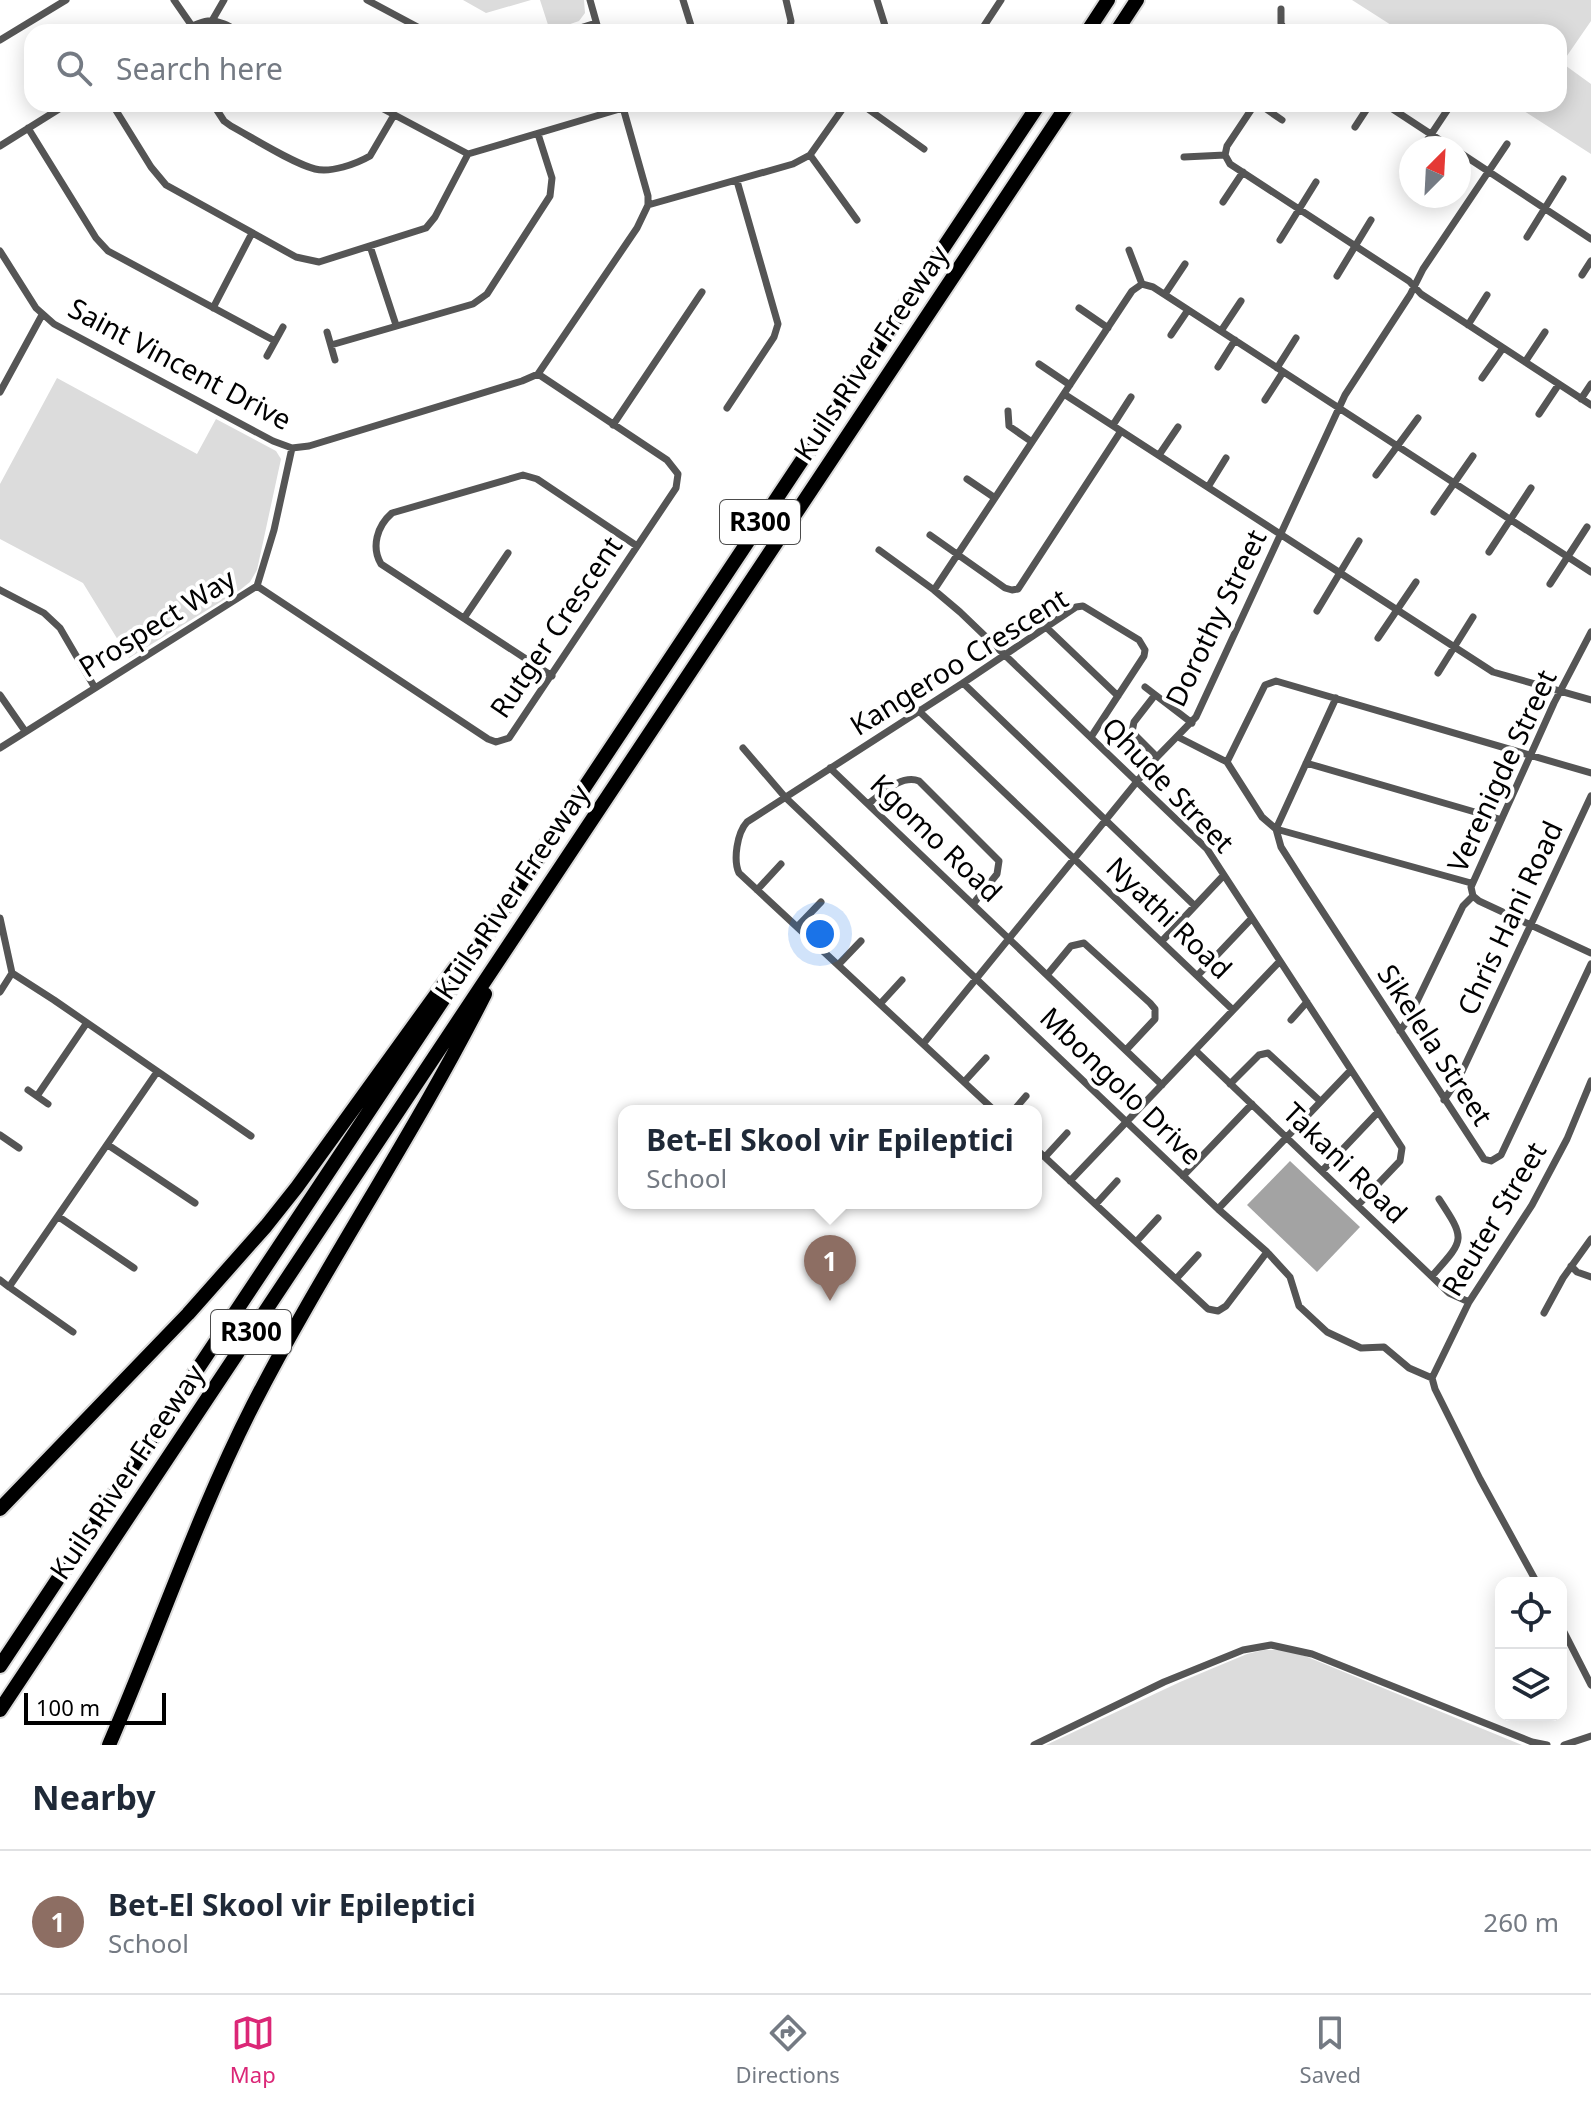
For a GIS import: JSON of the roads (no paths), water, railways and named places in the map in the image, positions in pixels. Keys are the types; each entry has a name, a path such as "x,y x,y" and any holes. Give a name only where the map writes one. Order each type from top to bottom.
{"highway":[{"path":"1092,24 1108,0"},
{"path":"1121,24 1137,0"},
{"name":"Kuils River Freeway","path":"0,1666 1034,112"},
{"name":"Kuils River Freeway","path":"0,1709 1063,112"},
{"path":"0,1509 245,1251 297,1187 440,986 482,941"},
{"path":"109,1745 190,1542 253,1405 312,1295 473,1017 501,957"}],"street":[{"path":"26,24 66,0"},
{"path":"174,0 191,24"},
{"path":"198,24 213,19 224,0"},
{"path":"367,0 412,24"},
{"path":"590,0 596,23 593,24"},
{"path":"683,0 690,24"},
{"path":"786,0 790,24"},
{"path":"877,0 884,24"},
{"path":"985,24 1001,0"},
{"path":"1281,9 1281,24"},
{"path":"213,19 223,24"},
{"path":"0,40 24,25"},
{"path":"0,146 54,112"},
{"path":"117,112 151,167 166,185 296,257 311,262 420,231 430,225 468,154"},
{"path":"218,112 231,126 323,170 370,156 394,115"},
{"path":"389,112 468,154 605,112"},
{"path":"538,374 637,228 648,205 647,189 625,112"},
{"path":"648,205 793,164 810,155 840,112"},
{"path":"872,112 924,149"},
{"path":"1251,112 1227,146 1227,161 1421,294 1591,405"},
{"path":"1270,112 1282,120"},
{"path":"1355,127 1365,112"},
{"path":"1397,112 1434,136"},
{"path":"1431,134 1446,112"},
{"path":"28,128 103,246 116,256 275,341"},
{"path":"331,345 473,304 487,294 550,196 552,178 538,134"},
{"name":"Dorothy Street","path":"923,1044 1157,757 1192,723 1339,408 1507,144"},
{"path":"810,155 857,220"},
{"path":"1184,157 1225,155"},
{"path":"1471,160 1591,239"},
{"path":"1223,202 1243,172"},
{"path":"1527,237 1563,179"},
{"path":"727,408 774,337 778,324 737,181"},
{"path":"1280,240 1316,182"},
{"path":"1337,276 1371,220"},
{"path":"213,308 252,233"},
{"path":"370,246 396,325"},
{"path":"1129,250 1142,284"},
{"name":"Saint Vincent Drive","path":"0,251 42,315 54,324 273,441 292,448 309,446 538,374"},
{"path":"1582,275 1591,261"},
{"path":"1165,294 1185,264"},
{"path":"934,590 1132,291 1142,284 1165,294 1591,572"},
{"path":"613,425 702,292"},
{"path":"1468,325 1487,295"},
{"path":"1221,331 1241,301"},
{"path":"1079,308 1108,328"},
{"path":"1171,335 1188,310"},
{"path":"0,392 4,376 42,315"},
{"path":"267,356 283,327"},
{"path":"327,332 335,360"},
{"path":"1525,362 1545,332"},
{"path":"1265,400 1296,338"},
{"path":"1218,367 1235,340"},
{"path":"1482,378 1503,348"},
{"path":"1039,364 1070,385"},
{"name":"Rutger Crescent","path":"257,586 496,742 509,738 676,488 678,474 667,460 538,374"},
{"path":"1539,414 1559,384"},
{"path":"1581,399 1591,384"},
{"path":"1064,394 1498,674 1591,700"},
{"path":"1113,425 1131,397"},
{"path":"1008,411 1009,426 1032,442"},
{"path":"1376,475 1418,418"},
{"path":"1159,455 1178,427"},
{"path":"930,535 1005,588 1015,590 1023,584 1121,431"},
{"name":"Prospect Way","path":"0,748 257,586 267,558 292,448"},
{"path":"1434,512 1473,456"},
{"path":"1208,487 1226,458"},
{"path":"552,676 381,564 375,551 380,528 392,513 523,475 537,479 637,546"},
{"path":"967,479 995,498"},
{"path":"1489,552 1531,488"},
{"path":"1550,584 1587,527"},
{"path":"1317,611 1359,541"},
{"name":"Qhude Street","path":"879,550 934,590 1201,842 1400,1145 1403,1154 1400,1161 1358,1205"},
{"path":"464,618 508,553"},
{"path":"1378,638 1416,582"},
{"path":"0,590 52,620 60,628 95,688"},
{"name":"Kangeroo Crescent","path":"989,1105 737,869 740,832 747,822 1076,607 1083,606 1141,641 1145,647 1144,656 1091,737"},
{"path":"1438,673 1473,617"},
{"path":"1046,627 1118,696"},
{"name":"Verenigde Street","path":"1591,632 1471,883 1473,896 1479,901 1591,953"},
{"path":"1178,737 1227,762 1267,683 1276,681 1591,773"},
{"path":"963,683 1195,906"},
{"path":"1145,687 1192,723"},
{"name":"Nyathi Road","path":"901,694 1233,1010"},
{"path":"0,695 25,731"},
{"path":"1155,695 1134,722 1132,732 1157,757"},
{"path":"1336,698 1276,829 1471,883"},
{"name":"Mbongolo Drive","path":"743,748 785,797 1267,1252 1290,1277 1299,1306 1327,1332 1361,1348 1384,1347 1409,1368 1432,1378"},
{"name":"Sikelela Street","path":"1227,762 1262,817 1276,829 1281,847 1481,1156 1488,1160 1498,1158 1591,964"},
{"path":"1306,763 1499,819"},
{"name":"Kgomo Road","path":"830,768 1162,1085"},
{"path":"868,804 903,780 911,778 919,781 999,861 997,874 973,904"},
{"name":"Chris Hani Road","path":"1444,1100 1459,1078 1591,796"},
{"path":"757,890 781,864"},
{"path":"1162,941 1224,875"},
{"path":"1400,1031 1463,906 1473,896"},
{"path":"797,927 821,902"},
{"path":"0,918 12,973 251,1136"},
{"path":"1198,975 1252,918"},
{"path":"838,965 861,941"},
{"path":"1047,975 1071,946 1084,943 1150,1003 1155,1009 1155,1019 1126,1050"},
{"path":"1070,1181 1280,961"},
{"path":"0,992 12,973"},
{"path":"880,1004 902,980"},
{"path":"1291,1020 1307,1002"},
{"path":"37,1096 86,1024"},
{"name":"Takani Road","path":"1195,1050 1449,1293 1469,1302"},
{"path":"1230,1084 1259,1055 1268,1053 1320,1101"},
{"path":"964,1082 986,1058"},
{"path":"1218,1209 1351,1070"},
{"path":"9,1287 157,1072"},
{"name":"Reuter Street","path":"1432,1378 1469,1302 1532,1205 1567,1139 1591,1081"},
{"path":"28,1090 48,1104"},
{"path":"1018,1105 1026,1096"},
{"path":"1183,1176 1252,1104"},
{"path":"1322,1171 1378,1112"},
{"path":"1045,1157 1067,1133"},
{"path":"0,1150 4,1137 19,1148"},
{"path":"108,1145 195,1203"},
{"path":"1042,1154 1208,1309 1221,1310 1267,1252"},
{"path":"1096,1204 1117,1181"},
{"path":"1432,1276 1451,1255 1459,1237 1457,1226 1439,1199"},
{"path":"59,1217 134,1268"},
{"path":"1136,1242 1158,1218"},
{"path":"1544,1313 1571,1266 1591,1239"},
{"path":"1176,1279 1198,1255"},
{"path":"1571,1266 1591,1277"},
{"path":"0,1280 73,1332"},
{"path":"1432,1378 1480,1479 1534,1577"},
{"path":"1567,1638 1591,1685"},
{"path":"1034,1745 1164,1682 1243,1650 1271,1645 1312,1654 1532,1742 1547,1745"},
{"path":"1564,1745 1591,1736"}],"place":[{"name":"Bet-El Skool vir Epileptici","path":"830,1301"}]}
